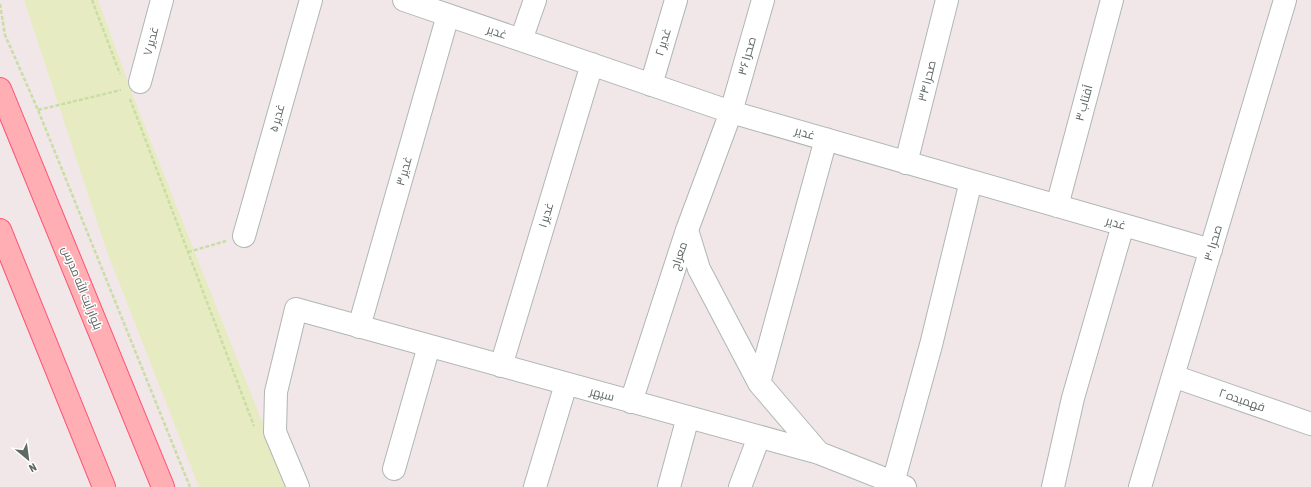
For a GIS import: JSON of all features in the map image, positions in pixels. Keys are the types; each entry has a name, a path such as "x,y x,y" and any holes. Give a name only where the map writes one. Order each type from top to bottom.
{"main road":[{"name":"بلوار آیت الله مدرس","path":"0,89 163,487"},
{"path":"0,230 104,487"}],"street":[{"name":"غدیر ۷","path":"133,86 162,0"},
{"name":"غدیر ۵","path":"244,236 311,0"},
{"name":"غدیر","path":"404,0 731,112 1211,250"},
{"path":"521,40 534,0"},
{"name":"غدیر ۲","path":"651,85 676,0"},
{"name":"صحرا ۳۶","path":"731,112 762,0"},
{"name":"صحرا ۳۴","path":"906,163 947,0"},
{"name":"آفتاب ۳","path":"1057,206 1112,0"},
{"name":"صحرا ۳۰","path":"1140,487 1285,0"},
{"name":"غدیر ۳","path":"359,327 448,15"},
{"name":"غدیر ۱","path":"501,366 592,64"},
{"name":"معراج","path":"631,402 687,230 731,112"},
{"path":"759,383 826,139"},
{"path":"899,485 971,181"},
{"path":"1053,487 1073,398 1123,225"},
{"path":"687,230 699,269 759,383 819,453"},
{"name":"سپهر","path":"298,487 275,432 276,392 296,309 819,453 899,485"},
{"path":"394,468 429,346"},
{"name":"فهمیده ۲","path":"1173,376 1311,424"},
{"path":"535,487 566,384"},
{"path":"669,487 688,417"},
{"path":"740,487 759,437"}],"path":[{"path":"92,0 133,86 188,252 256,431"},
{"path":"0,4 5,35 38,110 190,487"},
{"path":"38,110 133,86"},
{"path":"188,252 244,236"}],"green space":[{"path":"24,0 98,0 136,104 288,487 199,487 106,249"}]}
